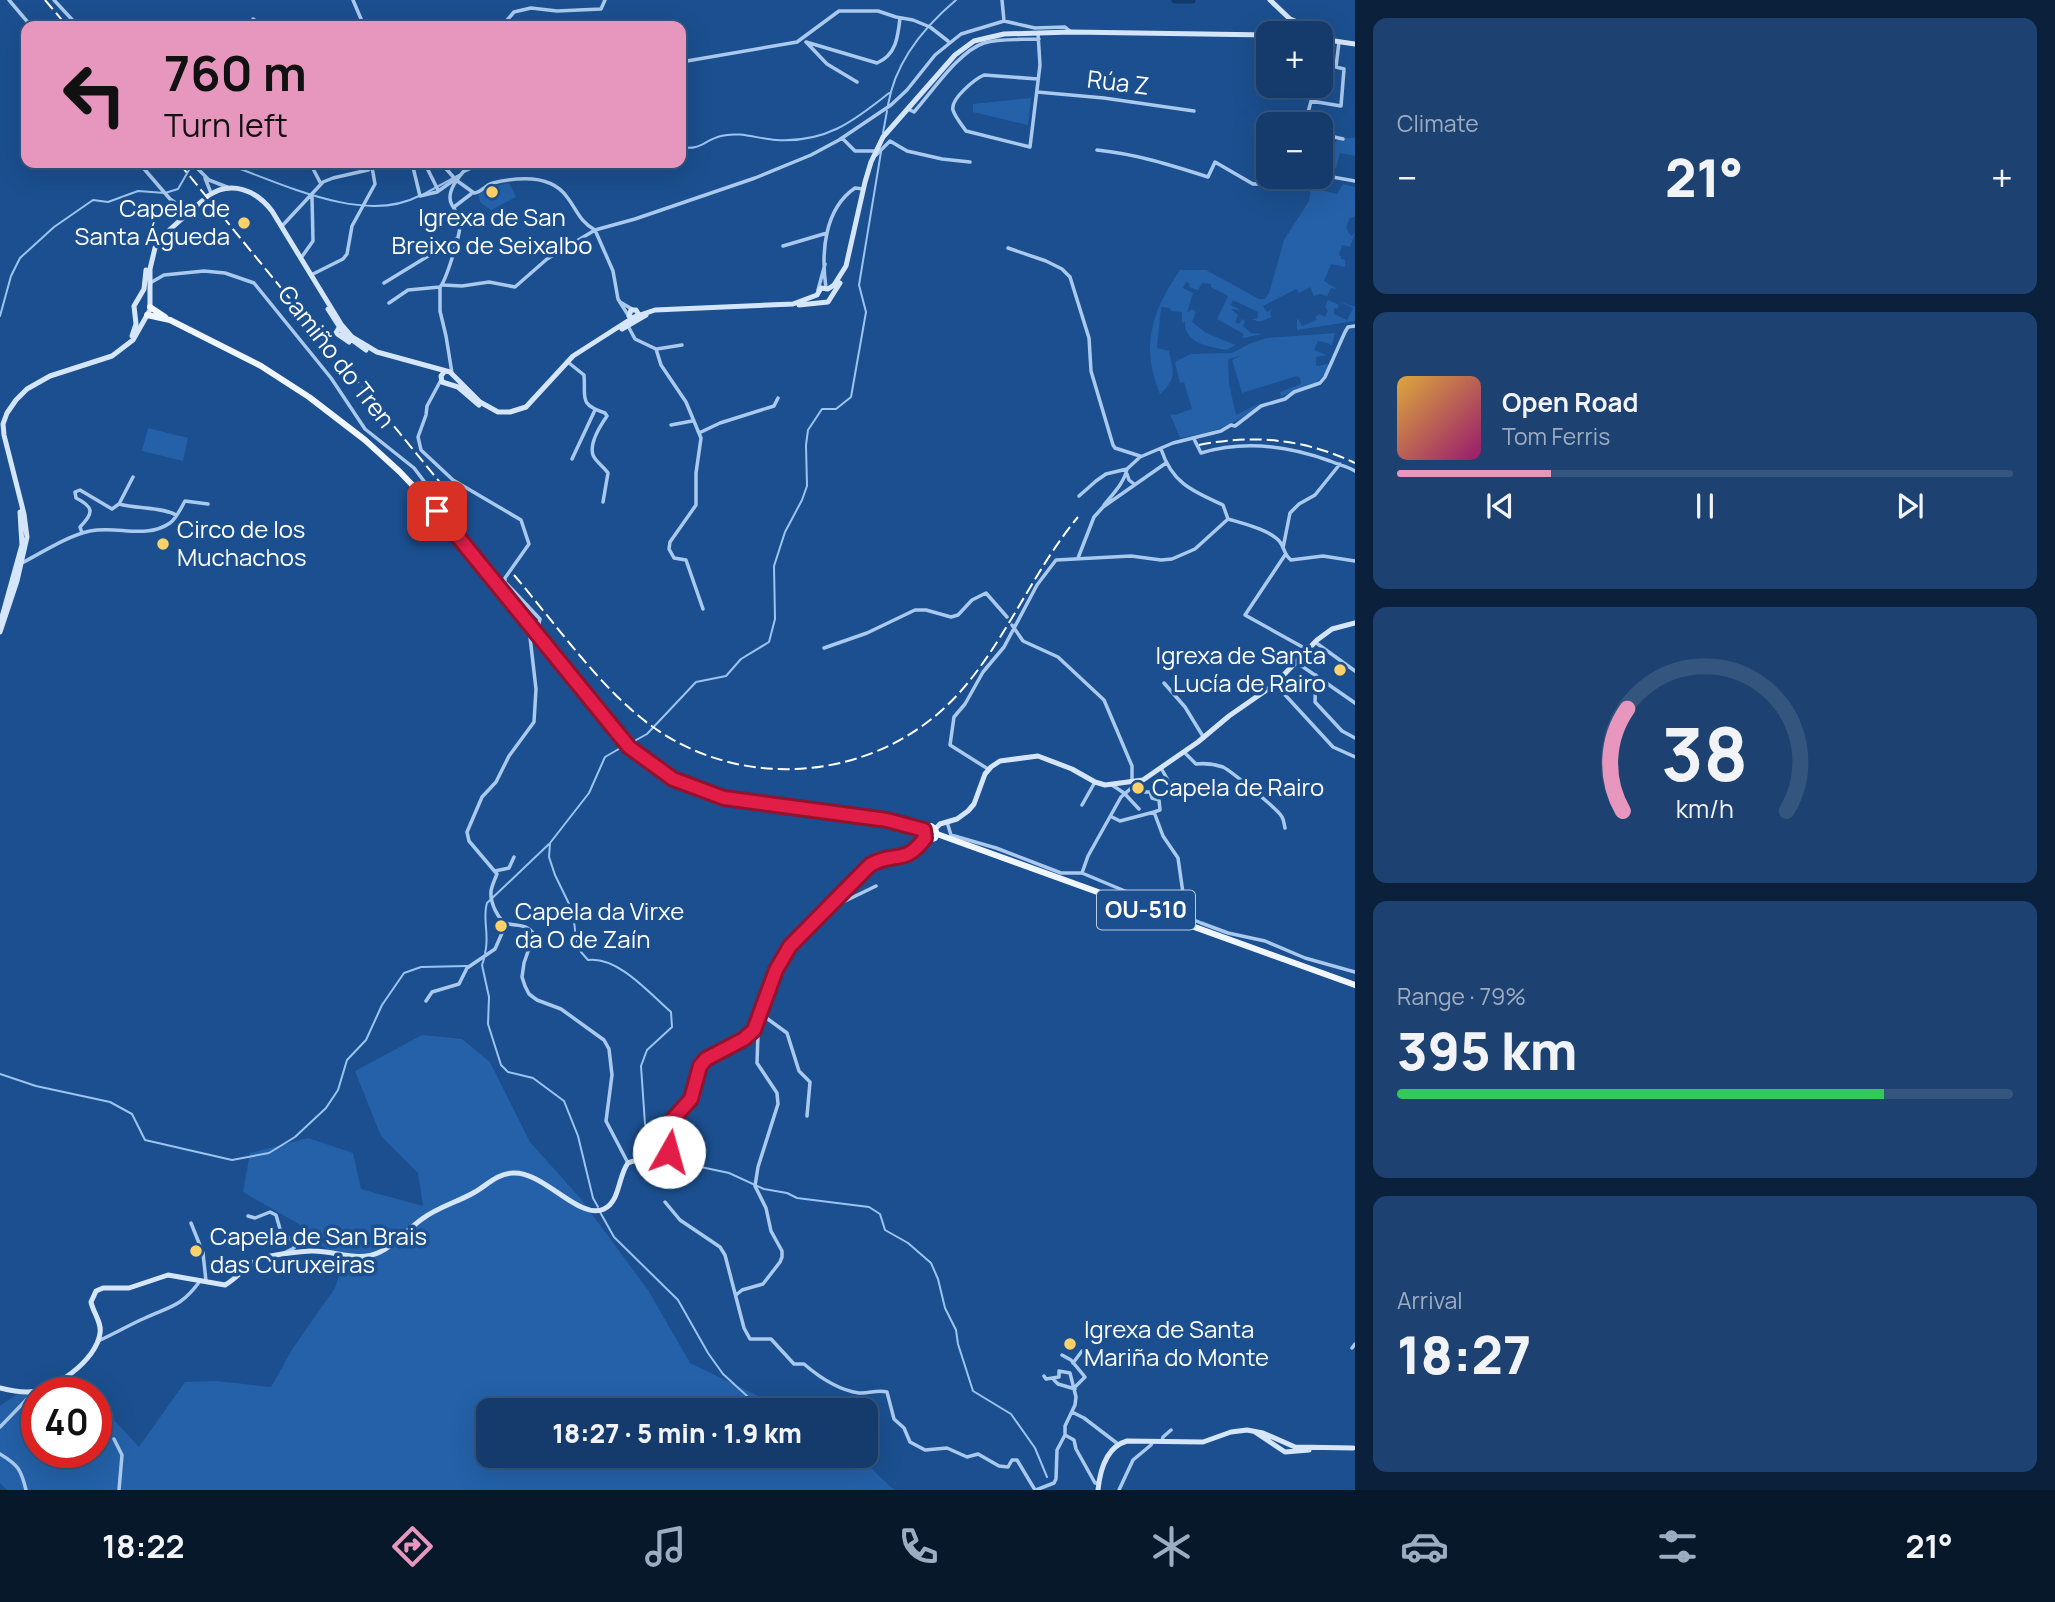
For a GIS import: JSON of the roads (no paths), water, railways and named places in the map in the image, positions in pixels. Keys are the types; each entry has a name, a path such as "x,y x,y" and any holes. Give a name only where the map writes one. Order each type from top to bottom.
{"main road":[{"path":"149,305 170,320"},
{"path":"146,315 170,320"},
{"name":"OU-510","path":"170,320 275,374 335,416 381,454 437,511 629,747 673,779 724,798 887,820 924,830 931,826 936,831 1355,985"},
{"path":"924,830 925,838 933,840 936,831"}],"street":[{"path":"9,0 28,21"},
{"path":"54,0 73,21"},
{"path":"353,0 362,21"},
{"path":"506,21 514,12 531,8 557,11 600,9 605,0"},
{"path":"1002,0 1004,21"},
{"path":"1270,0 1294,21"},
{"path":"800,40 835,12 873,10 926,24 949,41"},
{"path":"1283,12 1284,21"},
{"path":"686,61 800,40 877,63 884,60 895,47 900,18"},
{"path":"389,303 408,290 485,282 515,287 547,259 595,230 628,222 755,178 811,155 885,109 949,41 972,29 1004,21 1035,28 1065,27 1070,32"},
{"path":"139,301 153,247 163,233 206,198 225,188 242,189 256,195 268,206 343,334 377,355 446,377 487,407 502,412 514,411 530,404 565,362 634,317 655,310 790,304 829,290 838,281 846,266 866,177 886,133 955,55 969,43 996,35 1039,36 1070,32 1256,34"},
{"path":"1038,79 984,75 976,78 953,104 953,110 966,131 1030,147 1037,92 1038,79 1039,36"},
{"path":"1333,41 1355,44"},
{"path":"806,42 827,64 857,82"},
{"path":"1311,101 1341,106 1345,69 1336,67 1339,42"},
{"name":"Rúa Z","path":"1037,92 1194,111"},
{"path":"1308,112 1312,98"},
{"path":"1333,137 1343,139"},
{"path":"842,138 855,151 877,151 890,141 906,151 970,162"},
{"path":"1097,150 1153,160 1208,177 1215,162 1256,184"},
{"path":"829,290 848,269 877,151"},
{"path":"143,168 170,199 187,211"},
{"path":"197,168 217,184 252,196 281,227"},
{"path":"313,168 321,184"},
{"path":"281,227 321,184 333,177 371,168 375,184 352,226 347,254 343,259 311,275"},
{"path":"413,168 420,196 438,190 451,179 456,180"},
{"path":"445,168 472,193"},
{"path":"467,168 456,180 450,198 460,226 442,286 440,311 446,336 446,377 427,406 418,437 421,450 452,482 521,520 529,544 505,578 505,582 540,620 538,627"},
{"path":"428,170 438,190"},
{"path":"204,176 206,198"},
{"path":"570,362 634,317 828,302 826,262 830,221 839,202 866,177"},
{"path":"1333,177 1355,181"},
{"path":"454,207 472,193 478,193 494,183 533,179 549,181 566,195 583,221 595,230 613,271 618,300 634,317 635,339 656,349 682,345"},
{"path":"855,188 863,189"},
{"path":"863,189 863,205"},
{"path":"298,257 313,241 312,195"},
{"path":"0,628 22,563 27,532 3,431 13,402 41,380 104,360 135,337 149,305 150,265 157,245 206,198"},
{"path":"269,214 345,330 371,349"},
{"path":"783,246 827,233"},
{"path":"384,283 456,239"},
{"path":"1008,248 1046,261 1062,269 1070,277 1089,338 1091,371 1113,445 1140,457"},
{"path":"820,302 818,292 826,262"},
{"name":"Camiño do Tren","path":"149,284 164,275 204,271 225,273 254,283 331,378 365,429 414,468 433,493 439,492 452,482"},
{"path":"127,345 135,331 134,306 149,284"},
{"path":"618,300 634,317"},
{"path":"139,301 149,305"},
{"path":"333,311 339,327"},
{"path":"135,312 141,316 146,315"},
{"path":"1078,559 1094,517 1140,457 1161,448 1221,432 1231,425 1235,426 1261,406 1320,383 1345,332 1349,327 1355,326"},
{"path":"343,334 371,349 446,377 487,411 504,415 516,415 533,406 587,346"},
{"path":"656,349 660,365 685,402 699,433 701,447 696,474 696,505 670,542 669,549 674,558 686,560 702,609"},
{"path":"570,362 584,375 583,399 587,405 607,416 599,429 593,450 593,457 608,473 603,502"},
{"path":"699,433 720,423 774,406 778,398"},
{"path":"572,459 595,410"},
{"path":"671,425 692,421"},
{"path":"1194,439 1201,453 1219,447 1261,446 1292,449 1355,471"},
{"path":"1161,448 1166,463 1182,484 1223,505 1228,519"},
{"path":"1103,507 1166,463"},
{"path":"1283,548 1290,513 1315,495 1340,464"},
{"path":"1127,471 1129,480 1135,484"},
{"path":"1079,496 1106,474 1127,471"},
{"path":"82,533 79,527 88,519 90,510 88,505 76,498 75,492 80,490 112,509 119,504 133,477"},
{"path":"19,498 22,563"},
{"path":"22,563 82,533 101,529 135,533 156,530 172,523 185,501 208,504"},
{"path":"119,504 169,510 176,515"},
{"path":"1228,519 1275,537 1291,560 1323,556 1355,561"},
{"path":"988,769 950,745 954,717 965,704 983,672 1004,647 1037,585 1056,560 1131,556 1172,559 1195,549 1228,519"},
{"path":"0,628 22,545"},
{"path":"1285,555 1245,615 1308,650"},
{"path":"8,600 18,575"},
{"path":"824,648 867,633 915,610 951,617 958,615 972,600 986,593 1007,617"},
{"path":"1082,873 1088,856 1124,793 1136,781 1161,768 1204,738 1229,716 1275,684 1315,642 1332,629 1355,623"},
{"path":"1013,627 1023,641 1058,657 1104,700 1136,781 1143,786 1145,792 1150,792 1152,798 1159,800 1160,810 1120,821 1112,817"},
{"path":"530,637 536,690 534,722 509,756 496,782 482,797 467,832 473,846 496,874 491,891 500,920 506,924 523,925 534,934 524,963 523,977 529,994 570,1015 604,1040 609,1049 612,1075 606,1121 628,1163"},
{"path":"1315,642 1355,671"},
{"path":"1296,662 1355,703"},
{"path":"1316,675 1315,702 1342,731 1355,738"},
{"path":"1164,683 1185,707 1204,738"},
{"path":"1275,684 1320,730 1325,740 1355,757"},
{"path":"1183,751 1196,764 1210,763 1226,768 1282,815 1285,828"},
{"path":"936,831 940,824 960,817 970,809 988,769 1000,761 1038,756 1072,769 1095,782 1109,784 1136,781"},
{"path":"1161,768 1169,782"},
{"path":"1082,805 1095,782"},
{"path":"1109,784 1124,793 1139,809"},
{"path":"1154,812 1163,836 1178,858 1183,893 1178,914"},
{"path":"947,822 951,835 996,848 1061,873 1082,873 1228,933 1265,941 1305,958 1355,972"},
{"path":"66,1377 79,1368 98,1341 101,1330 91,1302 96,1291 103,1288 129,1288 168,1275 225,1285 255,1261 283,1255 324,1251 351,1257 380,1252 432,1213 468,1196 495,1178 513,1173 534,1177 584,1208 597,1211 605,1209 615,1197 619,1180 628,1163 640,1158 661,1158 668,1154 668,1130 673,1119 691,1099 700,1066 706,1059 744,1039 754,1030 780,960 796,939 870,865 912,853 925,838"},
{"path":"495,872 509,867 514,857"},
{"path":"832,904 839,904 876,886"},
{"path":"426,1001 432,992 459,984 467,968 495,949 506,924"},
{"path":"761,1014 787,1033 799,1071 810,1082 807,1116"},
{"path":"736,1295 742,1290 763,1284 782,1257 782,1251 771,1231 766,1208 755,1186 758,1167 778,1104 777,1093 757,1063 758,1034 754,1030"},
{"path":"665,1202 680,1220 720,1247 725,1255 744,1328 750,1339 771,1339 794,1364 804,1364 832,1384 858,1393 881,1390 887,1392 894,1419 904,1428 910,1442 921,1448 931,1451 947,1448 967,1457 981,1454 1002,1467 1008,1467 1012,1460 1017,1460 1035,1490 1054,1483 1057,1474 1057,1450 1065,1436 1065,1426 1075,1405 1075,1388 1070,1373 1059,1371 1059,1377 1052,1379 1046,1379 1044,1376"},
{"path":"248,1216 255,1218 270,1212 276,1215 281,1229 295,1244 283,1255"},
{"path":"98,1341 148,1317 174,1308 203,1282 203,1253 191,1223"},
{"path":"1073,1363 1082,1351"},
{"path":"1062,1355 1085,1377 1075,1388"},
{"path":"1052,1379 1058,1384 1075,1388"},
{"path":"0,1388 21,1390"},
{"path":"0,1427 21,1405"},
{"path":"1072,1412 1118,1444"},
{"path":"1213,1439 1237,1428 1254,1428 1304,1444"},
{"path":"1163,1441 1163,1437 1171,1430"},
{"path":"1098,1487 1105,1461 1118,1444 1131,1440 1203,1442 1236,1430 1252,1430 1286,1443 1315,1448"},
{"path":"1252,1430 1285,1452 1315,1448 1354,1448"},
{"path":"1268,1431 1286,1443 1290,1448 1285,1452"},
{"path":"1065,1436 1074,1440 1098,1487"},
{"path":"114,1439 122,1455 119,1490"},
{"path":"1119,1490 1133,1460 1151,1446 1153,1441"},
{"path":"1286,1443 1354,1448"},
{"path":"0,1454 22,1472 26,1490"}],"waterway":[{"path":"888,105 904,60 922,34 956,0"},
{"path":"1175,0 1192,0"},
{"path":"686,148 728,135 793,140 824,134 863,113 889,93"},
{"path":"883,133 887,111"},
{"path":"629,744 647,734 696,682 726,676 741,659 769,642 775,619 774,566 785,532 807,486 808,430 822,409 836,409 851,397 866,312 859,285 881,152"},
{"path":"0,316 11,276 20,258 54,227 93,200 108,202 138,191 165,193 178,189 190,168"},
{"path":"238,168 302,192 351,204 398,204 419,196"},
{"path":"464,172 473,168"},
{"path":"424,194 459,175"},
{"path":"624,746 605,757 589,793 550,843 549,857 573,912 576,939 581,952 588,960 599,960 622,970 671,1012 672,1027 647,1050 641,1066 645,1124 657,1148 665,1153"},
{"path":"485,953 487,903 549,844"},
{"path":"484,959 482,965 489,997 488,1024 501,1065 508,1072 533,1078 564,1101 578,1136 593,1198 598,1207"},
{"path":"0,1074 36,1086 110,1102 132,1114 145,1140 232,1160 269,1153 295,1137 326,1108 338,1090 347,1060 366,1040 382,1005 404,973 421,967 467,966"},
{"path":"670,1155 687,1164 729,1173 764,1189 787,1193 797,1198 869,1207 880,1214 885,1230 908,1243 931,1263 945,1308 956,1330 973,1391 1011,1414 1035,1448 1047,1477"},
{"path":"600,1212 614,1237 678,1300 723,1374 749,1398"}],"railway":[{"path":"45,0 63,21"},
{"path":"183,168 469,518"},
{"path":"1199,445 1239,440 1278,441 1317,449 1355,463"},
{"path":"514,575 597,676 653,727 690,749 730,762 772,769 813,768 854,759 893,744 929,721 960,692 992,650 1047,560 1078,517"}],"place":[{"name":"Igrexa de San Breixo de Seixalbo","path":"492,192"},
{"name":"Capela de Santa Águeda","path":"244,223"},
{"name":"Circo de los Muchachos","path":"163,544"},
{"name":"Igrexa de Santa Lucía de Rairo","path":"1340,670"},
{"name":"Capela de Rairo","path":"1138,788"},
{"name":"Capela da Virxe da O de Zaín","path":"501,926"},
{"name":"Capela de San Brais das Curuxeiras","path":"196,1251"},
{"name":"Igrexa de Santa Mariña do Monte","path":"1070,1344"}]}
